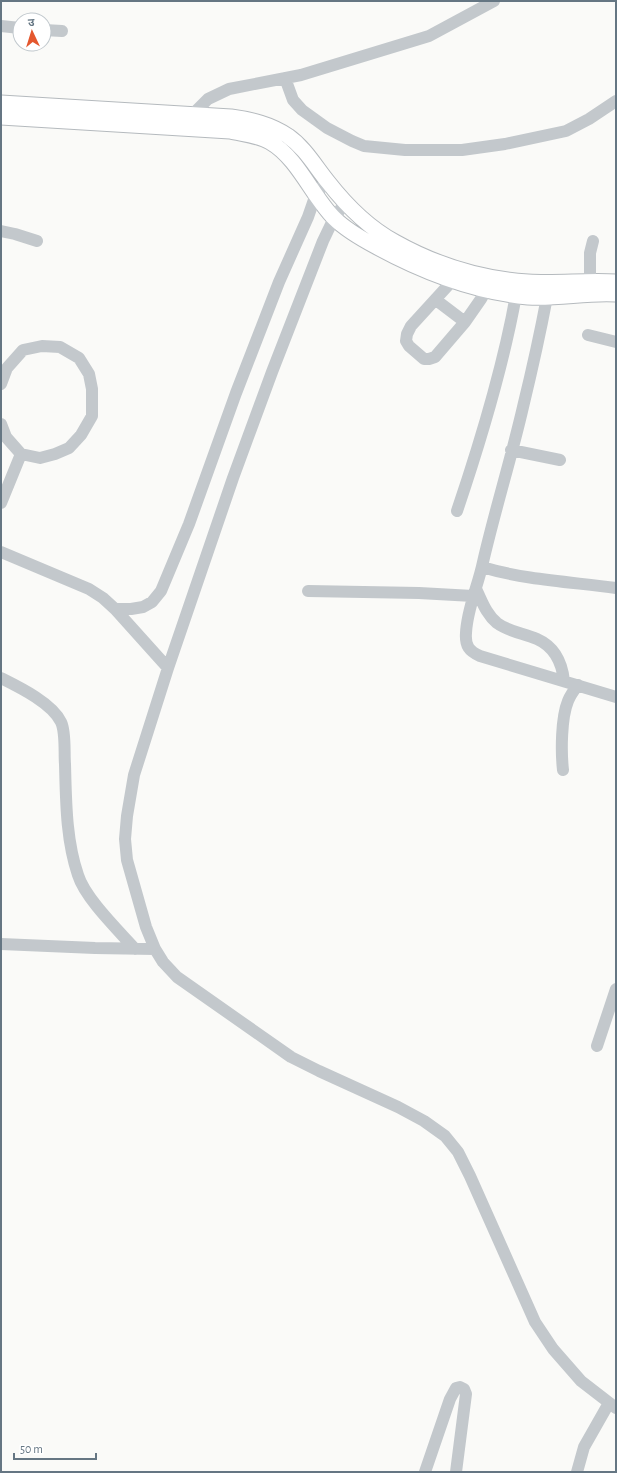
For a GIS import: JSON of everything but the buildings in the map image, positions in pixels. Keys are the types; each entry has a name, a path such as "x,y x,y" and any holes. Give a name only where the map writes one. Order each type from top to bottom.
{"main road":[{"path":"1,103 193,114 231,117 256,121 275,129 288,137 307,153 345,203 365,222 394,242 472,280 486,290 516,295 547,297 594,293 616,294"},
{"path":"1,117 230,131 253,135 270,142 287,155 334,218 361,238 392,255 424,269 453,280 472,280 486,277 529,282 616,282"}],"street":[{"path":"193,114 208,99 218,94 229,90 301,75 429,36 494,1"},
{"path":"1,26 12,27"},
{"path":"52,30 62,31"},
{"path":"285,78 293,100 302,110 327,128 364,146 405,150 462,150 505,144 566,131 589,119 616,101"},
{"path":"115,609 143,607 152,602 162,591 189,524 236,393 316,194 327,181"},
{"path":"345,203 334,218 313,265 272,372 233,478 168,668 134,775 127,816 125,839 127,860 146,927 155,949 163,962 177,977 291,1057 398,1107 424,1121 445,1136 458,1152 535,1322 553,1349 581,1381 612,1405 584,1447 577,1472"},
{"path":"1,231 37,241"},
{"path":"590,281 590,253 593,241"},
{"path":"453,280 411,326 407,334 406,341 409,346 424,359 429,360 435,357 465,322 486,290"},
{"path":"458,511 491,402 511,322 516,295"},
{"path":"547,297 523,408 475,593 466,632 466,643 471,652 480,656 564,680 616,697"},
{"path":"436,300 465,322"},
{"path":"588,335 616,342"},
{"path":"1,384 7,368 24,350 42,346 60,347 79,358 89,374 92,389 92,416 81,435 69,448 55,454 40,458 21,454 6,437 1,424"},
{"path":"511,450 560,460"},
{"path":"1,503 21,454"},
{"path":"1,552 89,589 103,598 115,609 168,668"},
{"path":"482,567 526,576 616,588"},
{"path":"308,591 475,593"},
{"path":"475,593 489,615 496,622 505,628 537,639 546,644 559,658 563,670 564,680"},
{"path":"1,678 32,694 53,710 62,722 71,851 78,877 90,897 135,949"},
{"path":"563,770 562,758 565,711 568,700 578,685"},
{"path":"1,944 155,949"},
{"path":"597,1046 616,989"},
{"path":"425,1472 450,1399 456,1388 460,1387 464,1389 466,1394 456,1472"}]}
